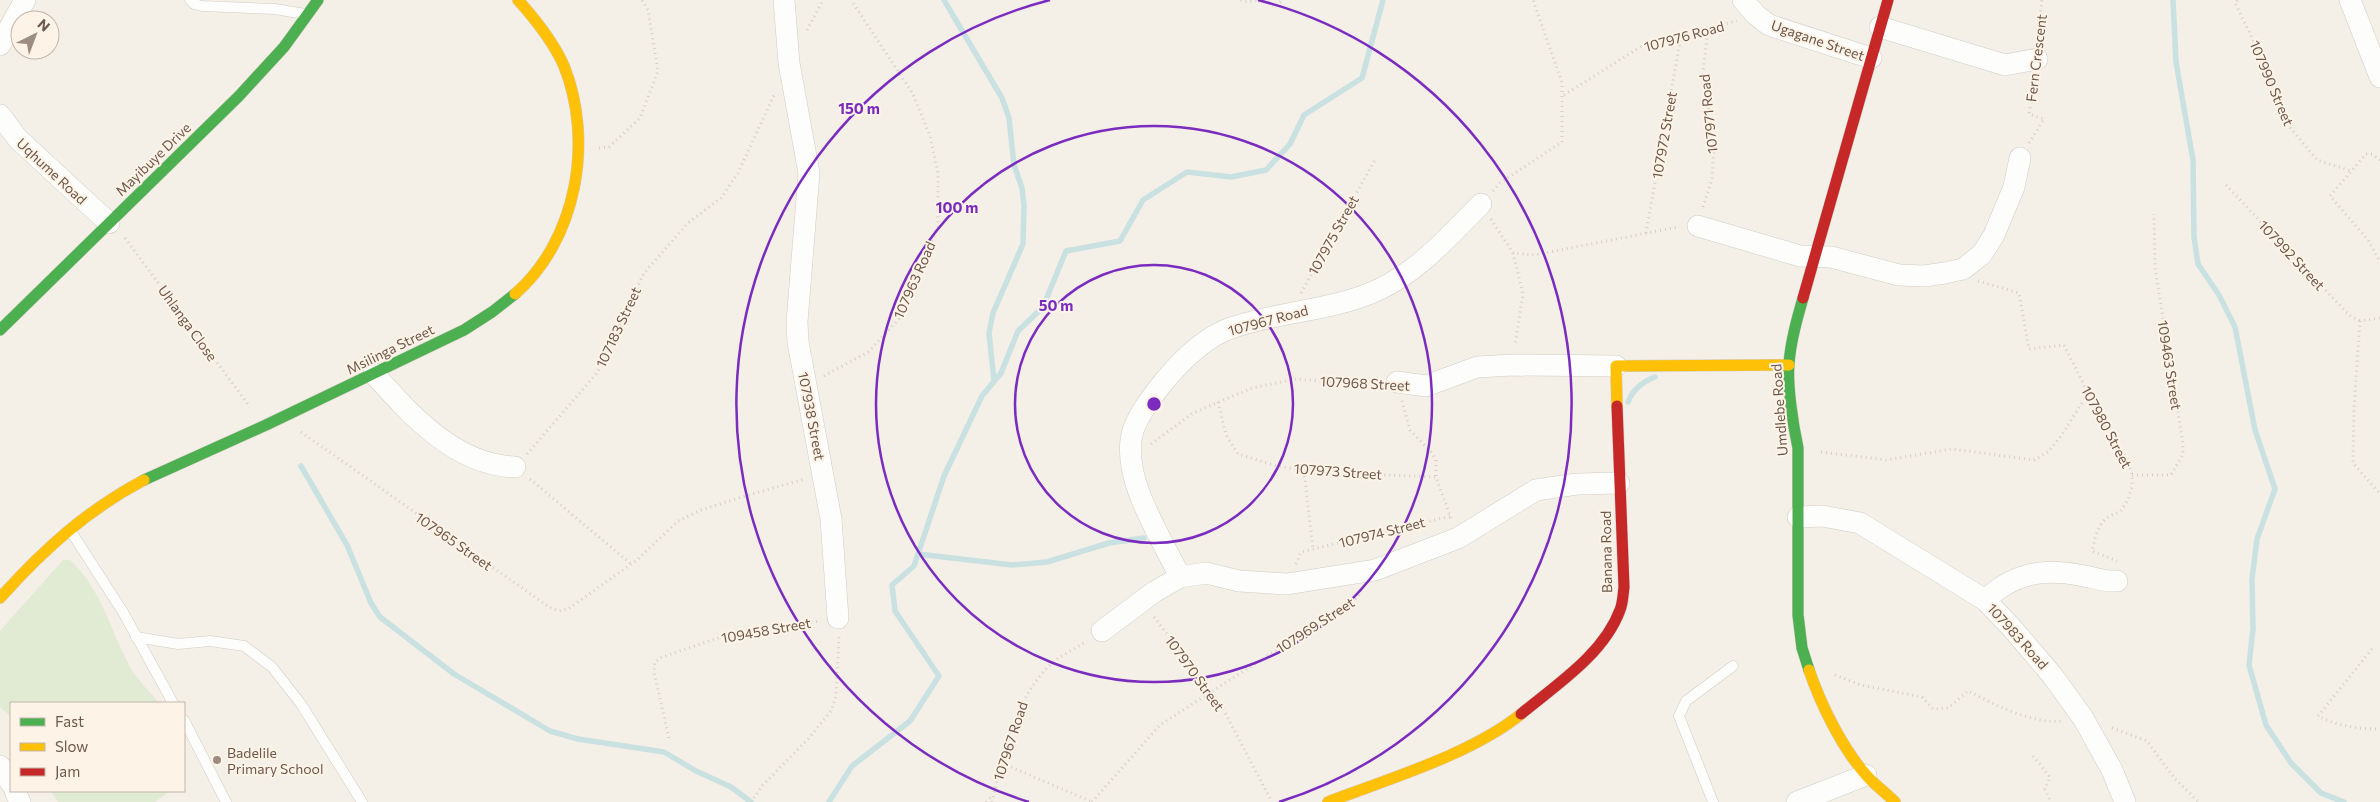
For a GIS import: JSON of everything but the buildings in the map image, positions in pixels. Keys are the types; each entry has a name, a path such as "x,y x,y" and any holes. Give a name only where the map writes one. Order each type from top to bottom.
{"street":[{"path":"0,45 25,0"},
{"name":"Mayibuye Drive","path":"0,330 239,96 284,47 318,0"},
{"name":"Msilinga Street","path":"0,598 37,558 69,529 99,506 170,466 264,426 485,319 523,289 545,260 562,230 575,188 579,151 574,95 564,67 556,49 518,0"},
{"name":"107938 Street","path":"784,0 788,63 809,173 797,322 806,386 831,519 838,618"},
{"name":"Umdlebe Road","path":"1888,0 1814,256 1793,335 1789,365 1794,430 1798,448 1798,615 1802,648 1818,697 1829,718 1866,775 1895,802"},
{"path":"2350,0 2380,74"},
{"name":"Ugagane Street","path":"1750,8 1769,25 1871,58"},
{"path":"1880,27 2005,65 2037,59"},
{"name":"Uqhume Road","path":"0,115 18,139 109,223"},
{"path":"1698,226 1800,256 1831,257 1899,274 1924,276 1963,268 1982,254 1994,235 2014,187 2020,158"},
{"name":"107967 Road","path":"1180,577 1136,482 1130,459 1130,439 1138,420 1158,388 1181,361 1202,344 1229,328 1352,300 1380,289 1412,271 1480,204"},
{"name":"107968 Street","path":"1397,382 1426,386 1477,367 1512,365 1616,366"},
{"path":"1616,366 1789,365"},
{"name":"Banana Road","path":"1328,802 1462,750 1488,737 1534,704 1583,663 1598,646 1620,610 1624,587 1616,366"},
{"path":"374,374 412,416 436,436 487,462 515,467"},
{"path":"1102,631 1141,600 1180,577 1206,573 1239,581 1287,584 1375,570 1458,538 1536,490 1577,484 1619,483"},
{"name":"107983 Road","path":"1798,517 1822,516 1860,522 1985,600 2011,626 2052,675 2083,718 2112,770 2125,802"},
{"path":"1985,600 2000,587 2019,576 2061,573 2080,575 2105,582 2118,581"},
{"path":"0,766 10,781"},
{"path":"1797,802 1866,775"}],"lane":[{"path":"190,0 194,4 202,6 275,9 309,14"},
{"path":"69,529 123,612 172,702"},
{"path":"136,637 178,644 210,641 244,646 272,667 301,704 362,802"},
{"path":"1713,802 1679,716 1686,701 1733,666"},
{"path":"185,722 226,802"}],"path":[{"path":"579,151 609,147 640,118 658,71 648,10 642,0"},
{"name":"107963 Road","path":"806,386 868,352 899,319 938,226 938,173 930,136 913,94 851,0"},
{"path":"1241,0 1244,2 1259,0"},
{"path":"1264,0 1275,7 1282,0"},
{"path":"1512,365 1523,294 1512,253 1480,204 1500,183 1562,142 1564,95 1562,83 1533,0"},
{"name":"Fern Crescent","path":"2020,158 2044,119 2029,114 2037,73 2036,44 2042,0"},
{"name":"107990 Street","path":"2237,0 2235,3 2253,40 2288,125 2317,160 2351,171"},
{"name":"107976 Road","path":"1564,95 1646,44 1708,30 1750,8"},
{"name":"107971 Road","path":"1698,226 1712,179 1714,145 1703,71 1708,30"},
{"name":"107972 Street","path":"1646,233 1681,36"},
{"name":"107183 Street","path":"515,467 597,373 644,273 688,223 722,198 738,173 788,63"},
{"path":"2380,160 2372,154 2366,154 2330,196 2368,240 2380,262"},
{"name":"107975 Street","path":"1290,313 1376,158"},
{"name":"107992 Street","path":"2226,185 2349,315 2360,321"},
{"name":"109463 Street","path":"2132,475 2171,475 2183,454 2183,444 2154,268 2154,214"},
{"name":"Uhlanga Close","path":"109,223 128,241 264,426"},
{"path":"1512,253 1534,255 1693,224 1698,226"},
{"name":"107980 Street","path":"1963,268 1976,280 2019,292 2029,350 2064,345 2104,424 2129,462 2132,475 2128,500 2120,512 2108,515 2097,529 2092,550 2120,562 2118,581"},
{"path":"2380,318 2360,321 2354,408 2354,462 2380,494"},
{"name":"107968 Street","path":"1130,459 1193,414 1252,388 1296,378 1351,383 1397,382"},
{"path":"1397,382 1410,430 1432,453 1436,460 1436,477 1458,538"},
{"path":"1798,448 1886,460 1952,449 2034,460 2048,452 2061,436 2089,392"},
{"name":"107973 Street","path":"1218,402 1226,435 1238,454 1277,466 1304,471 1436,477"},
{"name":"107965 Street","path":"280,418 549,607 559,611 568,609 631,564 678,521 701,510 823,475"},
{"path":"515,467 631,564"},
{"path":"1304,471 1313,549"},
{"name":"107974 Street","path":"1287,584 1301,552 1451,516"},
{"name":"107969 Street","path":"1092,802 1160,725 1357,598 1375,570"},
{"name":"107970 Street","path":"1141,600 1221,705 1272,802"},
{"path":"751,802 763,786 808,739 831,711 836,696 838,618"},
{"name":"109458 Street","path":"669,738 654,672 655,662 662,657 733,633 838,618"},
{"name":"107967 Road","path":"992,802 1010,732 1026,694 1050,666 1102,631"},
{"path":"2372,649 2318,716 2329,722 2380,729"},
{"path":"1806,664 1861,685 1922,697 1933,708 1948,708 1968,691 1990,703 2036,718 2057,722 2083,718 2147,741 2175,779 2199,802"},
{"path":"2032,756 2050,778 2045,789 2051,802"},
{"path":"1002,763 1092,802"},
{"path":"986,802 993,795"}],"green space":[{"path":"63,560 70,560 81,572 98,597 133,672 158,702 10,702 10,716 0,707 0,631"},
{"path":"52,792 169,792 155,802 58,802"}],"waterway":[{"path":"944,0 1002,98 1009,118 1014,165 1022,188 1024,205 1023,244 993,313 989,333 994,381"},
{"path":"829,802 852,766 910,721 939,676 895,611 892,585 914,566 944,476 982,396 1001,373 1018,331 1043,307 1066,251 1120,241 1143,200 1187,172 1231,177 1266,170 1290,144 1304,115 1362,78 1383,0"},
{"path":"2173,0 2176,62 2193,160 2194,237 2198,264 2219,295 2235,327 2255,430 2275,489 2257,539 2252,579 2253,629 2249,665 2266,725 2291,763 2321,793 2344,802"},
{"path":"1628,402 1638,386 1655,377"},
{"path":"301,466 347,545 371,603 380,617 454,674 550,731 578,739 664,752 696,771 731,787 751,802"},
{"path":"918,554 1012,565 1047,562 1109,543 1144,538"}],"traffic: fast":[{"path":"0,330 239,96 284,47 318,0"},
{"path":"144,480 266,425 464,330 515,294"},
{"path":"1803,298 1790,354 1789,383 1798,448 1798,615 1802,648 1809,670"}],"traffic: slow":[{"path":"515,294 536,272 553,246 566,218 574,188 578,157 578,126 573,95 564,66 544,31 518,0"},
{"path":"1617,406 1616,366 1789,365"},
{"path":"0,598 49,547 67,532 104,504 144,480"},
{"path":"1809,670 1826,712 1849,753 1873,783 1895,802"},
{"path":"1328,802 1403,775 1454,753 1479,741 1521,714"}],"traffic: jam":[{"path":"1803,298 1888,0"},
{"path":"1521,714 1578,668 1591,655 1613,626 1621,607 1624,587 1617,406"}],"place":[{"name":"Badelile Primary School","path":"217,760"}]}
